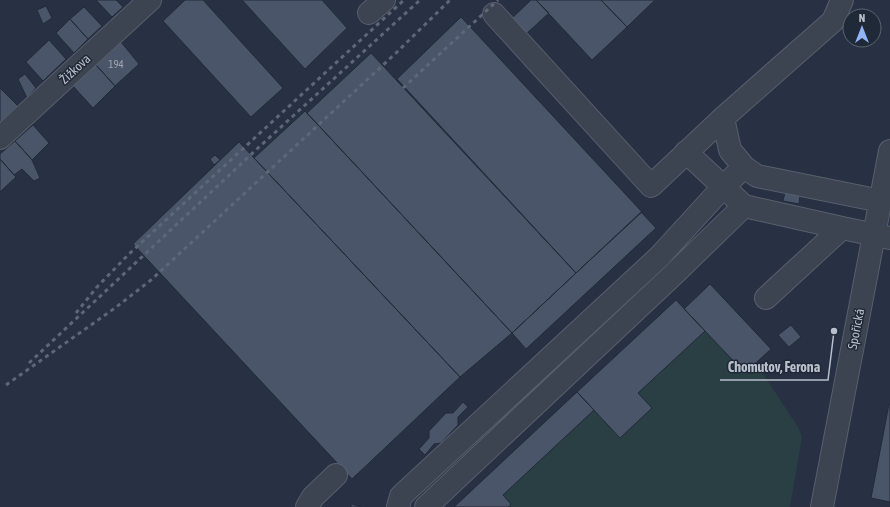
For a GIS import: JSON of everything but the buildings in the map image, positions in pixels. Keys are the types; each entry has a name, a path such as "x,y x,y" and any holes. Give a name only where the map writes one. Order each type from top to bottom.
{"street":[{"name":"Žižkova","path":"0,138 150,0"},
{"path":"494,14 650,186 723,118 834,21 842,0"},
{"path":"723,118 730,150 744,167 757,176 881,201"},
{"name":"Spořická","path":"822,507 882,237 881,201 890,151"},
{"path":"686,152 744,206 882,237"},
{"path":"398,507 400,496 659,257 724,186 744,167"},
{"path":"426,507 674,274 744,206"},
{"path":"766,298 842,228"},
{"path":"307,507 313,497 336,475"}],"green space":[{"path":"705,331 745,373 756,363 798,427 802,437 790,507 508,507 511,504 503,495 594,410 620,438 652,408 638,393"}],"railway":[{"path":"76,313 97,287 129,254 404,0"},
{"path":"29,363 258,148 420,0"},
{"path":"6,385 115,308 151,280 396,53 450,0"},
{"path":"403,88 498,0"}],"place":[{"name":"Chomutov, Ferona","path":"834,331"}]}
